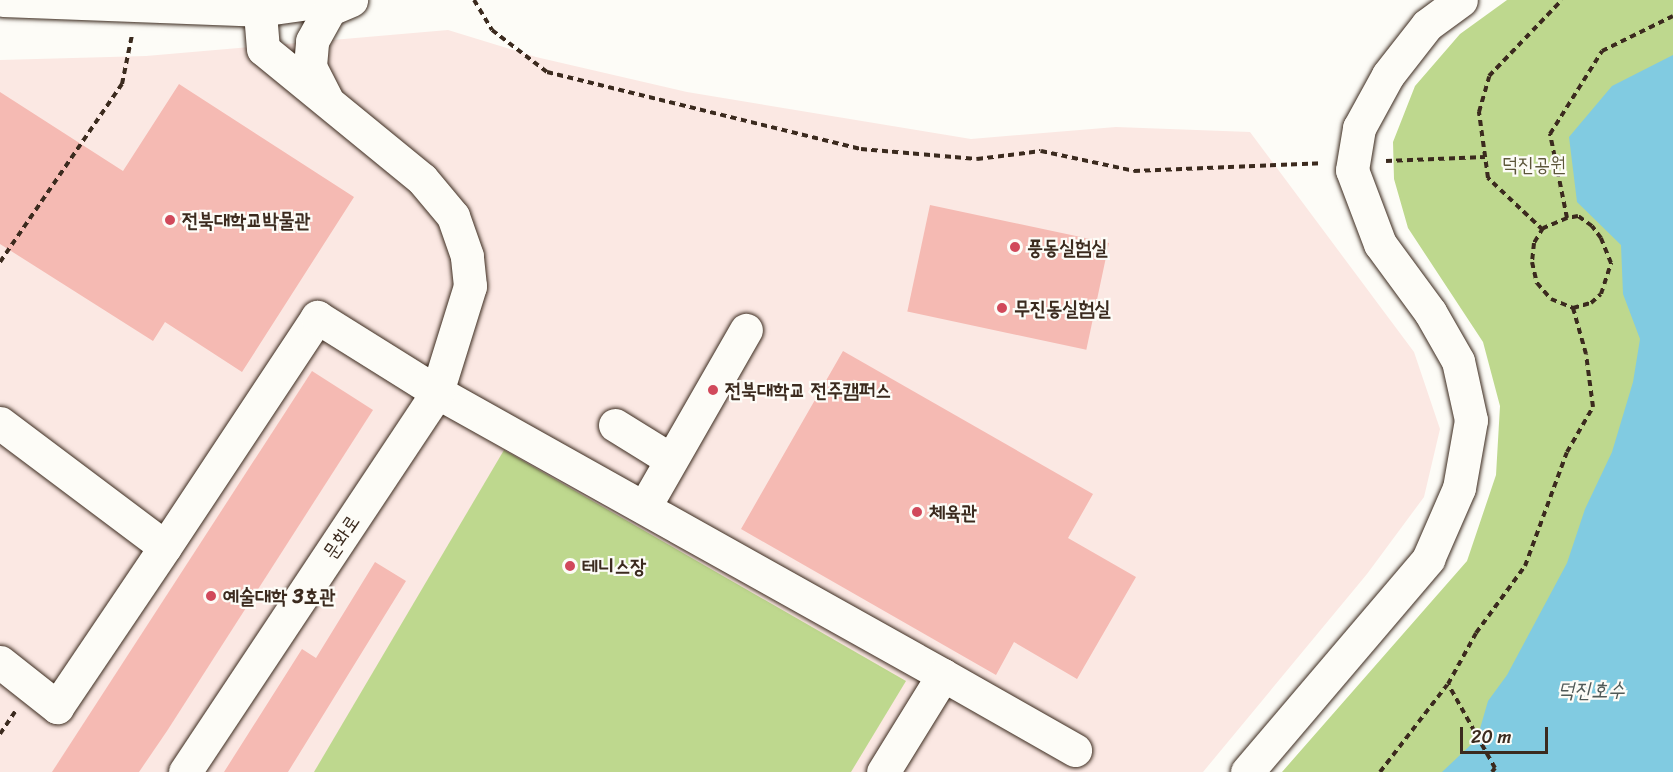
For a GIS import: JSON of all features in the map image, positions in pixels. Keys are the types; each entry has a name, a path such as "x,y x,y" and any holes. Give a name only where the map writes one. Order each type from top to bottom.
{"street":[{"path":"3,0 259,5 330,0"},
{"path":"327,100 310,66 312,41 330,9 351,0"},
{"path":"1246,772 1428,559 1459,488 1471,420 1458,361 1430,312 1380,244 1352,170 1359,128 1388,75 1427,25 1461,0"},
{"name":"문화로","path":"185,772 437,392 470,286 467,256 453,216 422,179 263,49 259,5"},
{"path":"0,662 57,708 317,317 437,392 1075,750"},
{"path":"645,507 670,459 746,330"},
{"path":"0,423 165,548"},
{"path":"615,425 670,459"},
{"path":"883,772 942,675"}],"path":[{"path":"474,0 492,30 547,72 861,149 977,159 1041,151 1134,171 1328,163"},
{"path":"1544,231 1488,178 1479,112 1489,76 1562,0"},
{"path":"1567,218 1550,134 1602,51 1673,15"},
{"path":"0,262 122,84 133,28"},
{"path":"1386,161 1485,157"},
{"path":"1578,216 1592,226 1601,238 1611,263 1601,294 1591,303 1573,308 1551,299 1537,283 1532,262 1534,243 1544,231 1567,218 1578,216"},
{"path":"1380,772 1448,684 1476,633 1525,566 1567,452 1593,407 1586,354 1573,308"},
{"path":"1448,684 1471,730 1495,768 1492,772"}],"shaded area":[{"name":"전북대학교 전주캠퍼스","path":"448,30 536,57 687,92 971,139 1116,127 1250,132 1414,352 1440,429 1424,497 1367,574 1203,772 0,772 0,60 146,56"}],"green space":[{"name":"덕진공원","path":"1507,0 1673,0 1673,772 1282,772 1467,561 1496,475 1500,406 1483,342 1408,228 1394,179 1393,142 1415,86 1460,34"},
{"name":"테니스장","path":"504,450 906,681 851,772 314,772"}],"water":[{"name":"덕진호수","path":"1673,55 1673,772 1442,772 1477,739 1488,701 1507,675 1567,563 1585,509 1612,452 1633,382 1640,339 1623,294 1621,245 1577,202 1569,137 1612,86"}],"building":[{"name":"전북대학교박물관","path":"179,84 354,197 242,372 165,322 153,341 0,244 0,92 123,171"},
{"path":"930,205 1109,243 1086,350 907,312"},
{"name":"체육관","path":"843,351 1093,494 1068,538 1136,577 1077,679 1014,642 996,675 741,529"},
{"name":"예술대학 3호관","path":"312,371 373,410 167,731 139,772 52,772"},
{"path":"375,562 406,581 288,772 224,772 302,649 316,658"}],"place":[{"name":"전북대학교박물관","path":"170,220"},
{"name":"풍동실험실","path":"1015,247"},
{"name":"무진동실험실","path":"1002,308"},
{"name":"전북대학교 전주캠퍼스","path":"713,390"},
{"name":"체육관","path":"917,512"},
{"name":"테니스장","path":"570,566"},
{"name":"예술대학 3호관","path":"211,596"}]}
